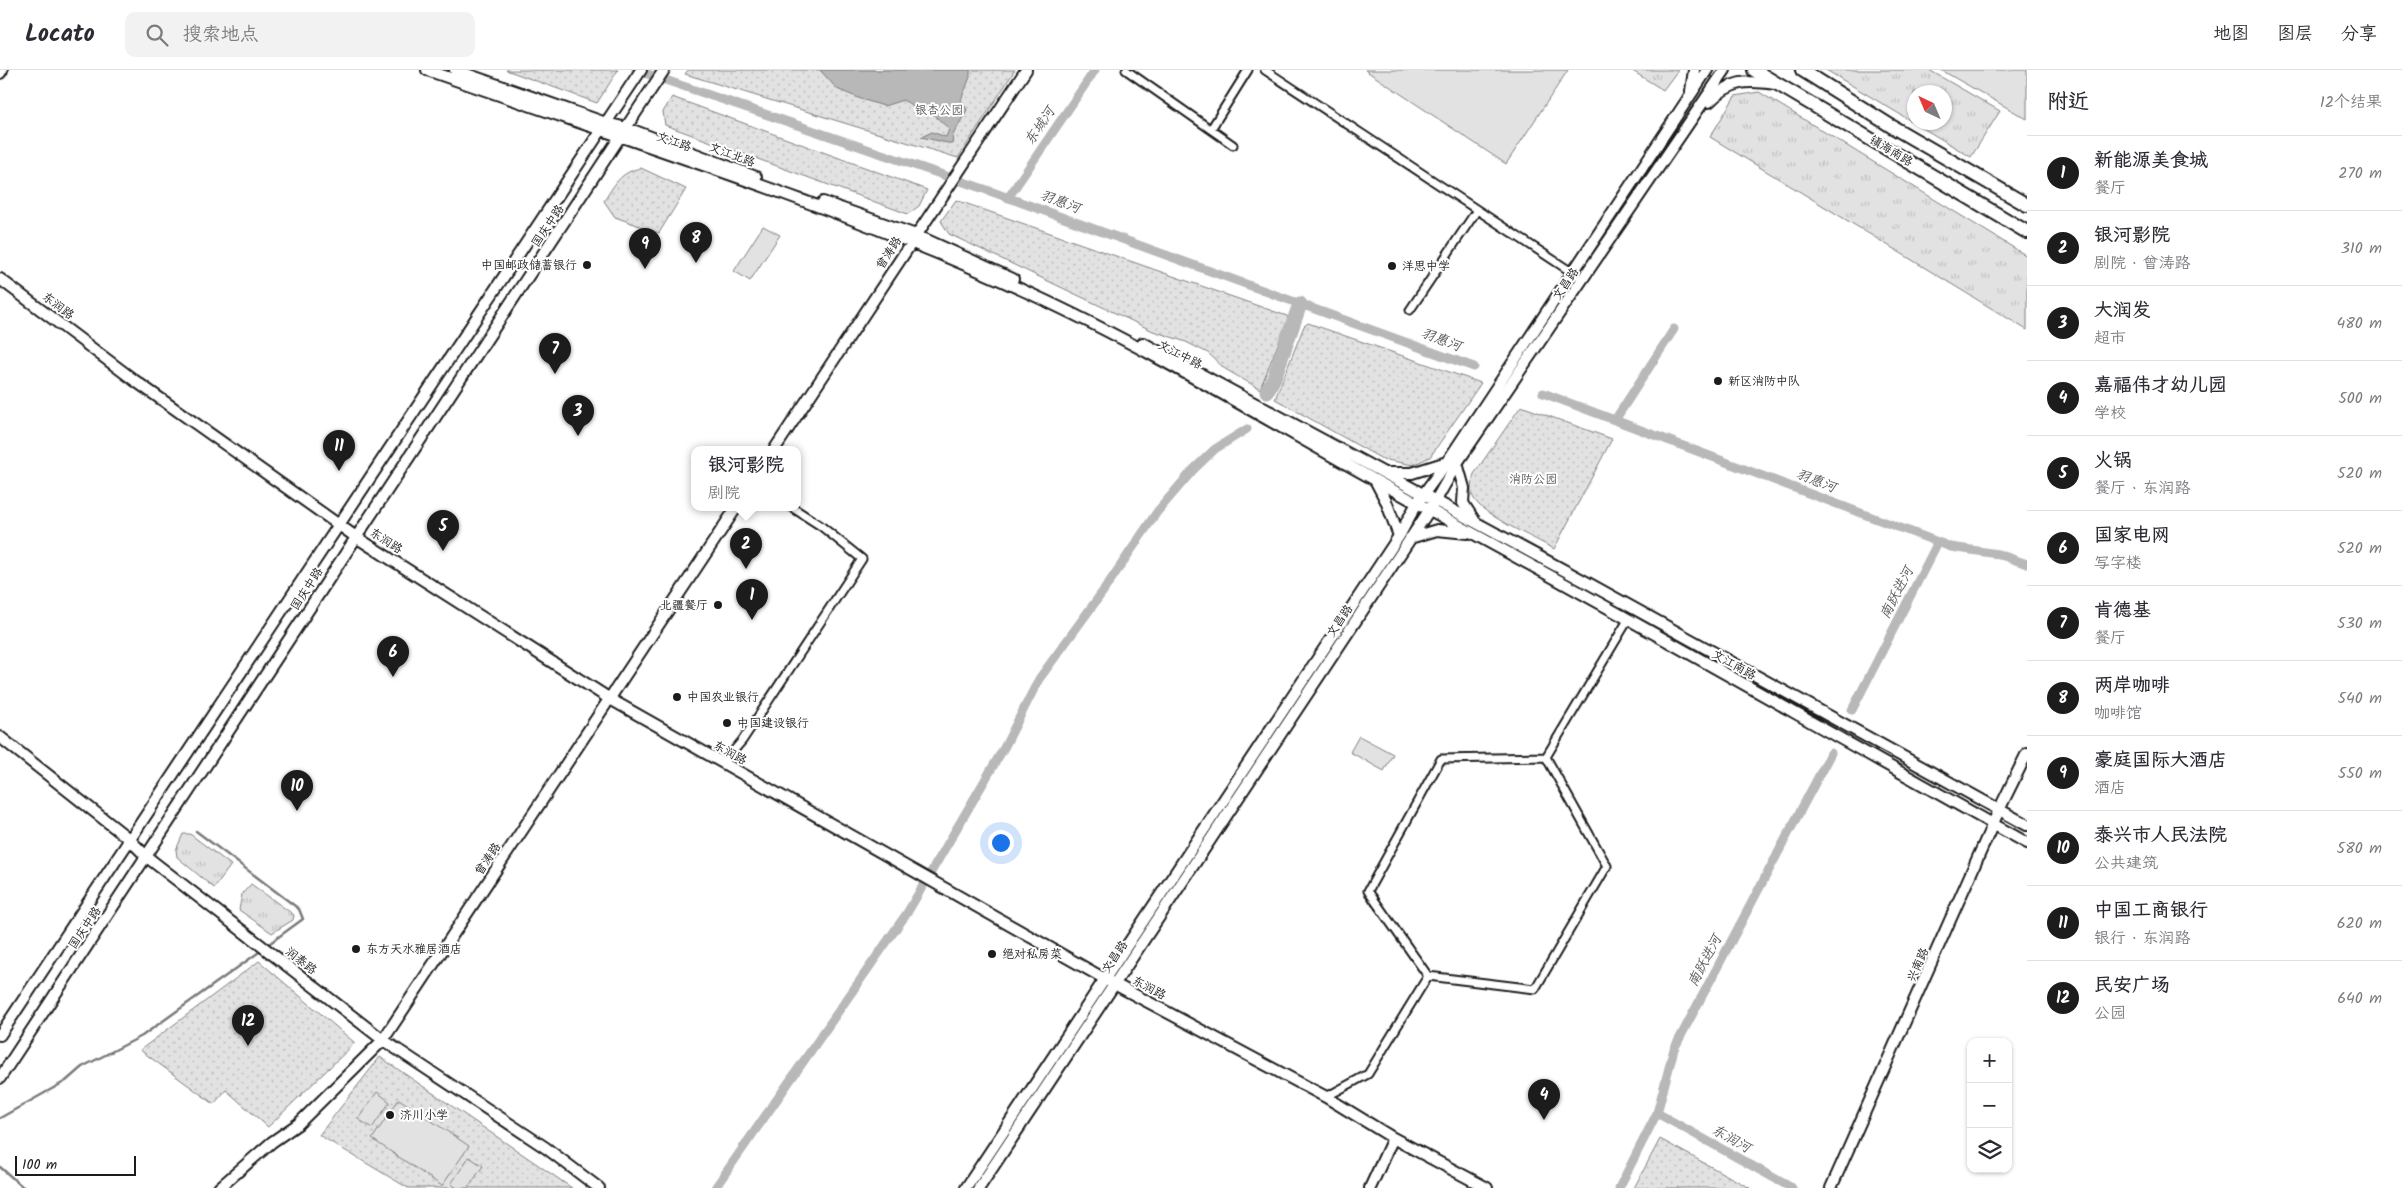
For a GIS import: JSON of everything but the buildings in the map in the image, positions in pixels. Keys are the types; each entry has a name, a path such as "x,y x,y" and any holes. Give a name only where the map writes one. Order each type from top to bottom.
{"highway":[{"name":"镇海南路","path":"1754,70 2027,232"},
{"name":"镇海南路","path":"1802,70 1892,126 2027,205"}],"main road":[{"name":"文江路","path":"427,70 624,133 913,240"},
{"path":"455,70 604,127"},
{"path":"0,1035 641,70"},
{"name":"国庆中路","path":"0,1078 664,70"},
{"name":"曾涛路","path":"777,446 1026,70"},
{"path":"1690,97 1694,70"},
{"name":"文昌路","path":"966,1188 1436,500 1452,462 1707,70"},
{"name":"文昌路","path":"978,1188 1109,981 1399,536 1417,503 1452,462 1584,279 1726,70"},
{"path":"1693,116 1719,92 1736,83 1751,81 1781,85"},
{"name":"文江中路","path":"913,240 1040,291 1183,362 1436,500"},
{"name":"文江中路","path":"913,240 1031,294 1185,372 1429,510"},
{"name":"东润路","path":"0,279 134,380 356,537 610,699 1109,981 1326,1097 1393,1138 1487,1188"},
{"path":"1384,473 1412,473 1452,462 1464,488 1463,503 1474,521"},
{"path":"1375,479 1386,501 1399,536"},
{"name":"文江南路","path":"1436,500 2027,825"},
{"name":"文江南路","path":"1429,510 2027,843"},
{"name":"曾涛路","path":"219,1188 272,1142 298,1124 383,1040 734,511"},
{"path":"1410,538 1437,530 1472,533"},
{"name":"润泰路","path":"0,737 129,839 147,857 383,1040 546,1148 599,1188"},
{"name":"兴南路","path":"1831,1188 2027,753"},
{"path":"1370,1188 1393,1138"}],"street":[{"path":"1126,70 1233,145"},
{"path":"1211,129 1248,70"},
{"path":"1265,70 1573,274 1584,279"},
{"path":"1410,310 1476,210"},
{"path":"723,763 742,741 862,559 821,526 798,511"},
{"path":"1546,756 1628,620"},
{"path":"1546,756 1607,866 1535,989 1428,976 1368,891 1441,759 1546,756"},
{"path":"1326,1097 1368,1074 1428,976"}],"green space":[{"path":"506,70 618,70 597,103"},
{"name":"银杏公园","path":"688,70 1015,70 958,158 685,74"},
{"path":"1365,70 1568,70 1506,164"},
{"path":"1631,70 1678,70 1663,90"},
{"path":"1826,70 1929,70 2000,111 1971,157 1926,130 1952,130 1952,85 1907,85 1907,119"},
{"path":"1941,70 2027,70 2027,119"},
{"path":"1759,92 2027,256 2027,330 1710,137 1735,96"},
{"path":"672,97 927,190 919,206 908,214 665,125 663,112"},
{"path":"641,168 686,189 659,233 615,217 604,201 615,184 623,176 628,172"},
{"path":"956,200 1287,316 1288,319 1260,389 1225,369 1208,353 1186,342 1153,331 949,234 941,221"},
{"path":"763,226 780,235 750,281 734,271"},
{"path":"1308,323 1481,383 1430,457 1413,465 1382,459 1275,399 1304,326"},
{"name":"消防公园","path":"1521,406 1612,439 1554,549 1509,526 1486,511 1478,504 1471,491 1474,474"},
{"path":"1359,736 1393,754 1384,771 1350,752"},
{"path":"183,834 190,834 231,865 214,888 177,857 176,850"},
{"path":"251,884 294,915 293,920 272,933 239,910 242,894"},
{"path":"259,961 355,1043 268,1127 226,1090 214,1104 140,1050"},
{"name":"济川小学","path":"380,1057 572,1188 408,1188 319,1135"},
{"path":"377,1092 390,1102 372,1128 358,1119"},
{"path":"399,1099 469,1146 442,1186 372,1139"},
{"path":"1660,1139 1750,1188 1634,1188"},
{"path":"469,1157 483,1166 468,1188 457,1188 451,1184"}],"shaded area":[{"path":"820,70 970,70 970,77 961,100 967,110 953,135 952,144 921,137 932,132 946,137 949,129 931,112 920,110 903,100 884,106 837,89"}],"waterway":[{"name":"羽惠河","path":"636,70 987,190 1474,367"},
{"name":"东城河","path":"1008,198 1095,70"},
{"path":"1267,391 1274,378 1300,304"},
{"path":"1615,420 1674,329"},
{"name":"羽惠河","path":"1543,393 1951,547 1998,554 2027,564"},
{"path":"715,1188 907,913 1005,746 1039,679 1104,590 1157,512 1193,470 1215,449 1247,429"},
{"name":"南跃进河","path":"1852,710 1938,542"},
{"name":"南跃进河","path":"1619,1188 1657,1113 1674,1049 1831,753"},
{"path":"196,831 299,909 303,919 266,946"},
{"path":"0,1118 66,1081 82,1067 142,1036 262,950"},
{"name":"东润河","path":"1657,1113 1792,1188"},
{"path":"0,1167 24,1188"}],"place":[{"name":"两岸咖啡","path":"696,263"},
{"name":"中国邮政储蓄银行","path":"587,265"},
{"name":"洋思中学","path":"1392,266"},
{"name":"豪庭国际大酒店","path":"645,269"},
{"name":"肯德基","path":"555,374"},
{"name":"新区消防中队","path":"1718,381"},
{"name":"大润发","path":"578,436"},
{"name":"中国工商银行","path":"339,471"},
{"name":"火锅","path":"443,551"},
{"name":"银河影院","path":"746,569"},
{"name":"北疆餐厅","path":"718,605"},
{"name":"新能源美食城","path":"752,620"},
{"name":"国家电网","path":"393,677"},
{"name":"中国农业银行","path":"677,697"},
{"name":"中国建设银行","path":"727,723"},
{"name":"泰兴市人民法院","path":"297,811"},
{"name":"东方天水雅居酒店","path":"356,949"},
{"name":"绝对私房菜","path":"992,954"},
{"name":"民安广场","path":"248,1046"},
{"name":"济川小学","path":"390,1115"},
{"name":"嘉福伟才幼儿园","path":"1544,1120"}]}
